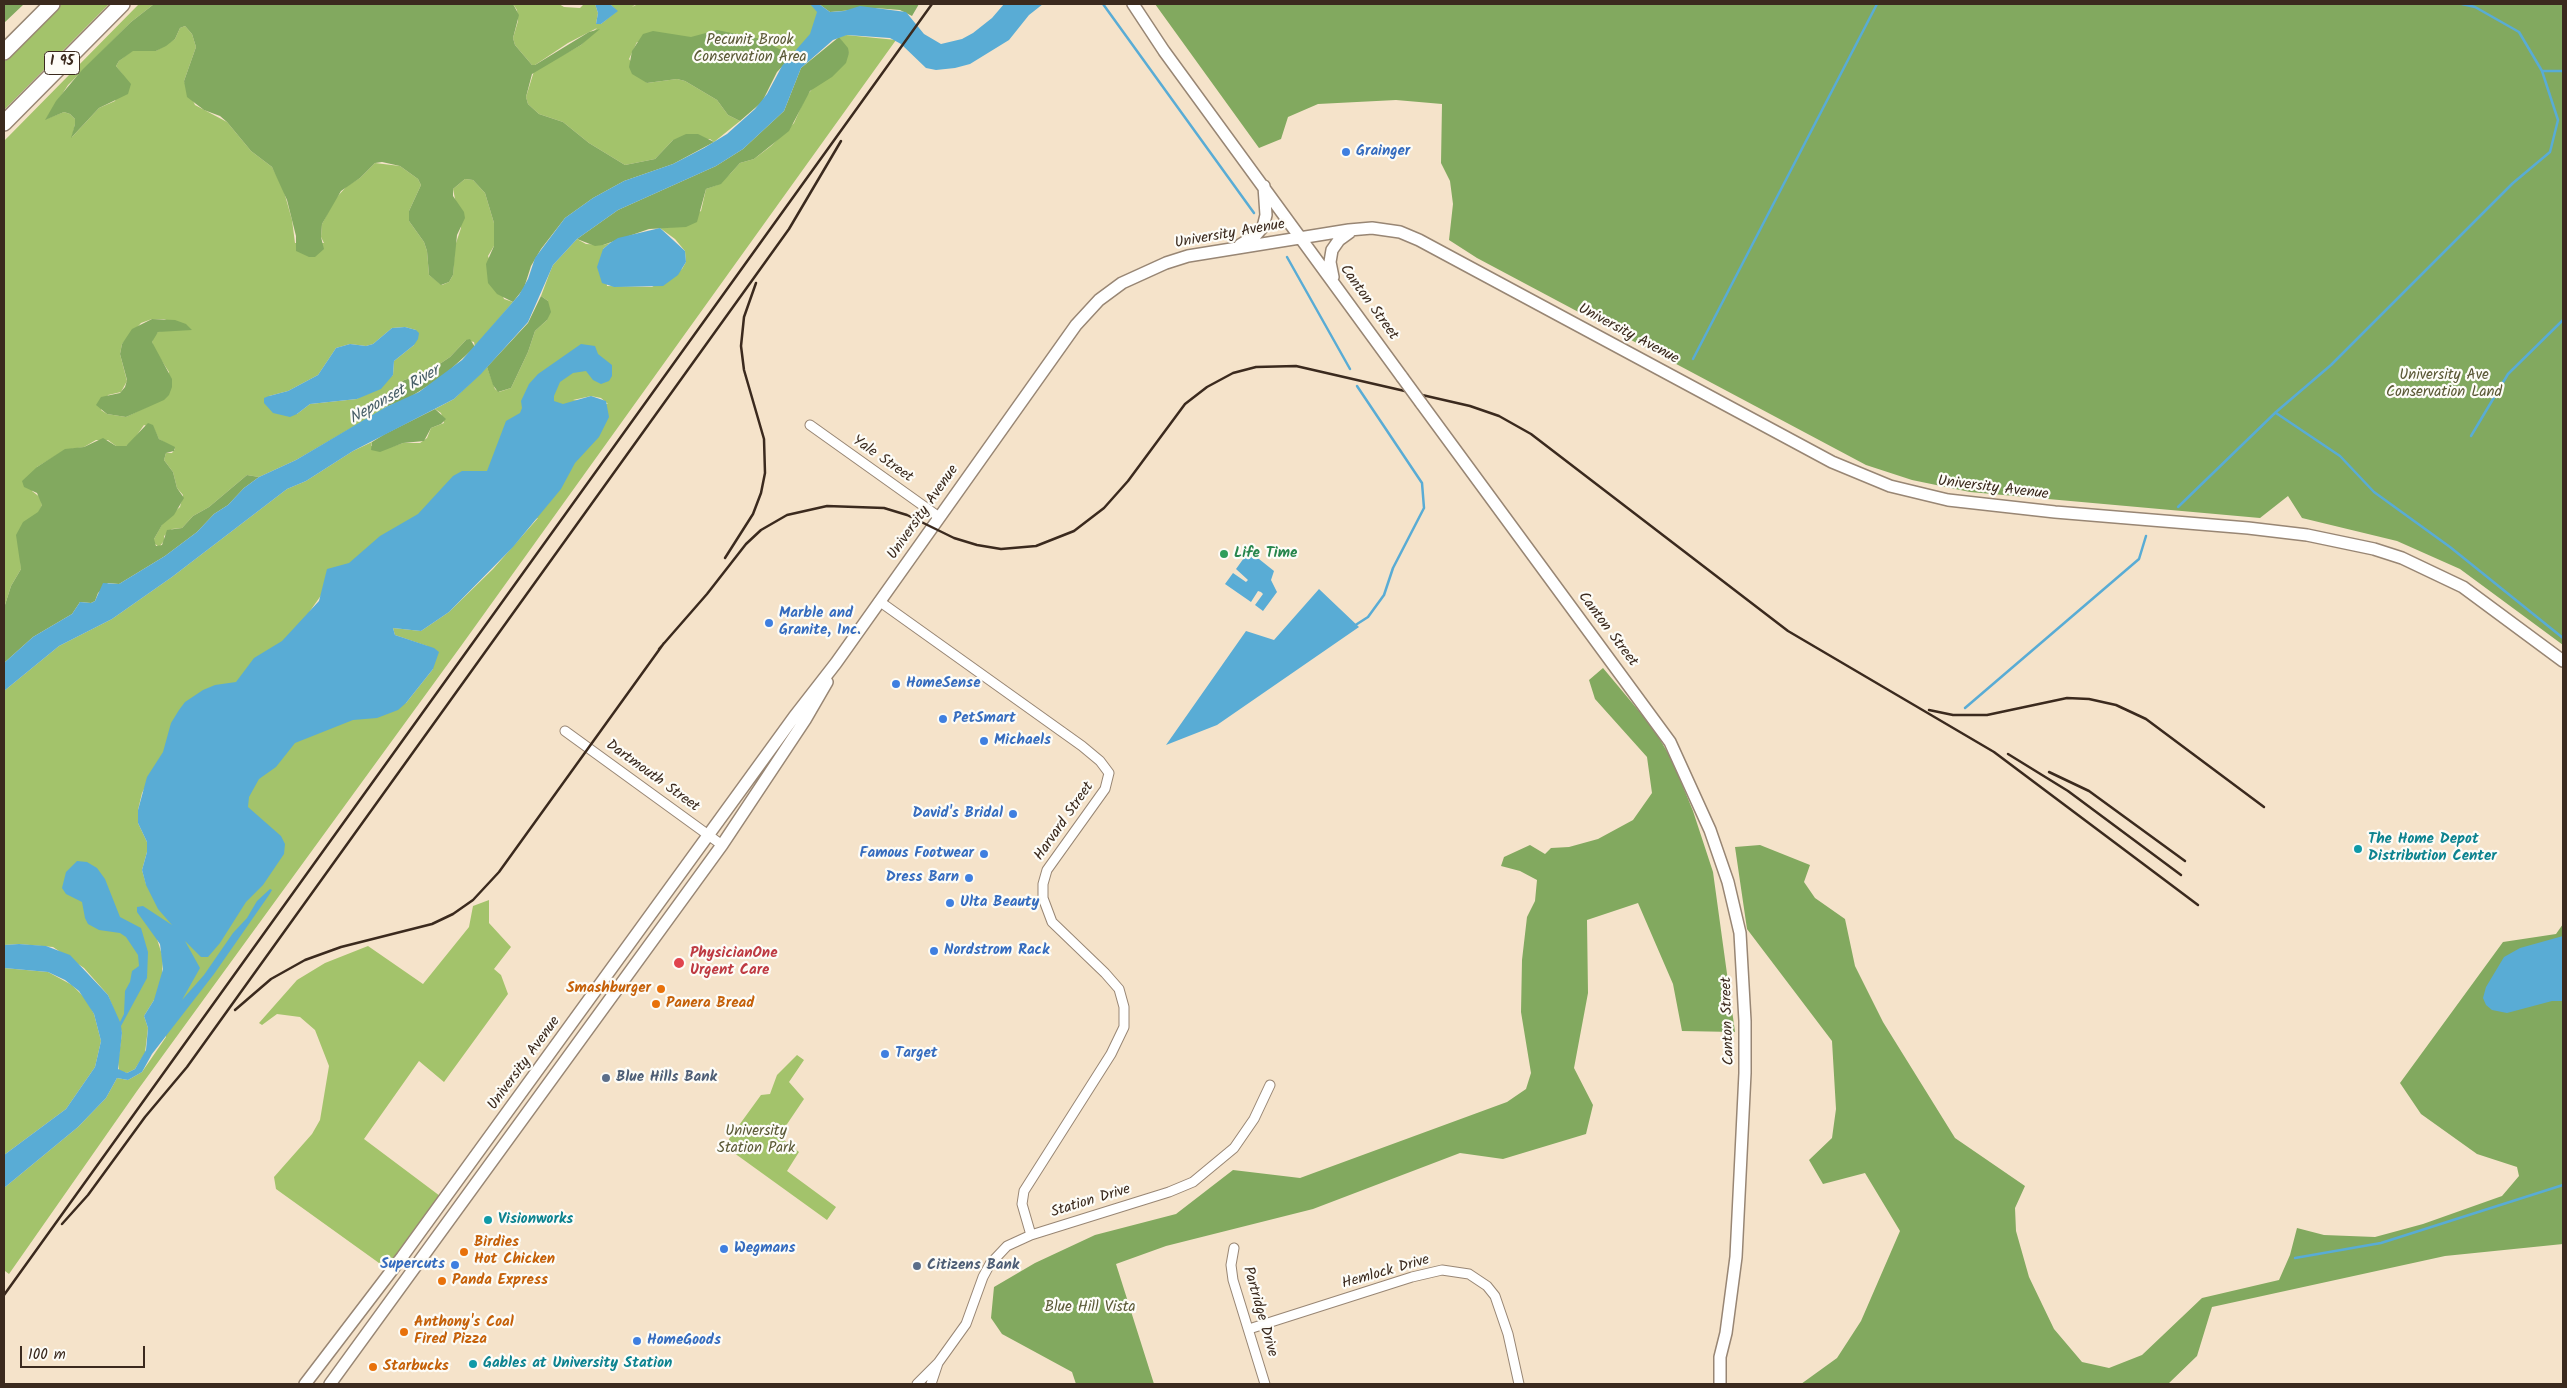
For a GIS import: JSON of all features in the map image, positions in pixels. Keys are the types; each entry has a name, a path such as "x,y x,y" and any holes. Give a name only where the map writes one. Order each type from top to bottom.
{"highway":[{"path":"4,52 52,4"},
{"name":"I 95","path":"4,123 122,4"}],"main road":[{"name":"Canton Street","path":"1133,4 1164,51 1670,742 1710,830 1728,882 1740,933 1746,1073 1736,1258 1726,1333 1720,1357 1720,1384"},
{"path":"1233,249 1251,239 1263,227 1266,215 1264,186"},
{"path":"1334,281 1330,266 1332,250 1342,237 1358,229"},
{"name":"University Avenue","path":"306,1384 496,1129 802,704 836,662 1076,325 1099,300 1136,275 1166,262 1358,229 1394,230 1419,240 1832,462 1890,486 1948,500 2307,535 2374,549 2410,561 2463,587 2563,661"},
{"name":"University Avenue","path":"330,1384 722,845 805,720 836,662"}],"street":[{"name":"Yale Street","path":"810,425 939,517"},
{"name":"Harvard Street","path":"879,601 1082,746 1100,761 1108,773 1105,789 1047,870 1043,884 1043,898 1052,922 1106,973 1119,989 1124,1008 1124,1027 1111,1054 1024,1190 1022,1204 1031,1235"},
{"name":"Dartmouth Street","path":"565,731 722,845"},
{"name":"Station Drive","path":"917,1384 938,1362 966,1324 983,1277 990,1264 1007,1246 1031,1235 1169,1192 1193,1182 1234,1148 1254,1119 1270,1085"},
{"name":"Partridge Drive","path":"1234,1248 1231,1265 1233,1280 1265,1384"},
{"name":"Hemlock Drive","path":"1249,1329 1412,1277 1442,1270 1466,1273 1487,1286 1495,1296 1508,1334 1520,1384"},
{"name":"Station Drive","path":"931,1384 938,1362"}],"green space":[{"path":"4,4 24,4 4,23"},
{"path":"61,4 109,4 4,110 4,62"},
{"path":"139,4 154,4 131,22 68,85 46,119 64,112 70,114 75,119 72,137 99,108 115,101 123,75 116,66 119,61 133,50 156,51 175,39 180,28 185,26 192,34 196,47 184,81 195,105 227,122 251,151 272,167 283,188 292,220 295,243 324,243 321,237 322,224 335,199 347,186 360,178 375,163 400,166 418,179 421,185 409,211 409,221 424,242 427,251 429,275 442,285 449,282 453,275 455,246 461,228 453,189 465,179 473,180 485,193 494,223 494,246 488,256 504,299 513,302 475,347 474,342 466,340 450,357 425,374 404,380 394,388 386,397 386,407 379,412 296,460 259,477 247,475 209,507 193,516 182,528 172,529 164,536 164,541 159,547 154,543 154,539 164,521 180,507 183,495 177,488 173,472 164,460 166,453 172,453 175,449 159,439 154,429 144,425 132,442 126,446 116,446 108,440 96,440 84,447 65,450 37,467 32,491 41,498 42,505 20,553 21,569 11,586 4,608 4,141","holes":["152,319 164,319 191,330 165,330 158,332 154,336 152,342 154,349 169,372 155,403 126,417 107,414 101,410 108,395 121,392 127,381 120,354 122,344 141,323","405,327 416,330 414,345 394,361 393,375 357,399 310,404 297,414 269,396 288,391 318,375 336,348 350,344 366,346 373,344 392,328"]},
{"path":"154,4 513,4 519,15 513,38 515,45 532,65 535,65 589,32 600,29 581,45 532,74 526,97 528,104 539,114 563,122 589,143 625,165 655,159 673,140 686,134 698,134 714,142 673,164 624,181 593,198 565,218 541,249 531,266 524,288 513,302 497,294 488,283 486,264 494,246 494,223 485,193 473,180 465,179 453,189 453,196 464,212 465,218 457,235 453,275 449,282 441,285 429,275 427,251 424,242 409,221 409,211 421,185 418,179 400,166 382,162 375,163 360,178 341,191 322,224 321,237 324,249 315,257 309,257 296,251 296,236 287,200 272,167 251,151 220,116 204,110 187,97 184,81 196,47 192,34 185,26 180,28 175,39 166,46 156,51 133,51 119,61 116,66 131,84 128,94 99,108 71,138 75,119 70,114 64,112 45,120 56,101 82,70 131,22"},
{"name":"Pecunit Brook Conservation Area","path":"513,4 559,4 564,7 580,8 584,4 595,4 598,13 596,24 601,24 617,11 610,4 636,4 632,7 638,4 811,4 817,11 821,32 793,64 637,42 629,59 647,83 677,79 685,81 717,100 728,115 740,121 714,142 710,139 673,140 655,159 625,165 589,143 563,122 539,114 528,104 526,97 534,71 581,45 597,28 532,65 515,45 513,38 518,21 517,10"},
{"path":"819,4 919,4 912,16 900,10 875,8 830,12"},
{"name":"University Ave Conservation Land","path":"1155,4 2563,4 2563,645 2460,569 2397,541 2302,518 2288,496 2260,518 1970,492 1912,480 1866,465 1477,258 1449,240 1453,204 1450,181 1441,163 1442,104 1396,100 1318,104 1288,117 1281,139 1259,148"},
{"name":"Pecunit Brook Conservation Area","path":"717,30 761,39 792,56 777,72 762,102 740,121 728,115 717,100 685,81 677,79 647,83 632,74 629,67 632,51 643,34 653,31 691,37"},
{"path":"846,35 896,40 461,646 137,1091 9,1274 5,1271 4,1273 4,1188 78,1127 106,1098 117,1078 128,1080 142,1072 166,1037 154,1000 144,1016 148,1028 145,1053 135,1069 127,1073 119,1071 118,1062 122,1033 119,1023 108,995 84,968 53,947 19,944 4,945 4,691 59,646 112,619 172,577 287,489 306,481 353,451 372,442 371,446 391,447 403,443 420,443 427,438 431,428 444,423 441,413 435,409 454,399 487,367 495,389 499,392 511,388 528,352 535,331 547,320 548,301 541,296 553,265 577,239 586,244 603,245 610,243 603,249 607,286 652,287 682,269 686,262 685,251 675,239 660,228 672,227 701,211 706,189 717,185 740,163 754,159 771,146 794,123 806,96 815,86 832,76 849,53 839,37","holes":["591,396 601,398 608,404 573,400","538,518 493,569 449,612 421,631 393,628 395,635 427,646 433,669 406,703 296,731 310,611 322,594","158,762 146,884 142,870 147,852 147,842 138,823 138,810 142,793","157,939 181,976 162,974 163,958"]},
{"path":"839,37 848,48 849,53 846,63 832,77 810,91 789,131 754,159 740,163 721,184 706,189 697,222 686,227 649,229 603,245 595,246 577,239 618,210 716,166 743,149 784,111 801,68"},
{"path":"541,296 548,301 551,312 547,320 535,331 528,352 511,388 498,392 493,385 487,367 528,323"},
{"path":"152,319 175,320 186,324 192,330 158,332 152,342 172,379 169,395 164,400 126,417 107,414 96,405 101,397 120,393 125,387 127,380 120,354 122,344 132,329"},
{"path":"470,339 475,347 442,377 407,399 386,407 386,397 394,388 404,380 425,374 450,357 466,340"},
{"path":"435,409 446,419 441,424 431,428 424,441 403,443 380,452 371,450 372,442"},
{"path":"148,423 153,425 159,439 175,447 174,451 166,453 164,460 173,472 177,488 184,498 174,515 162,525 154,539 156,546 162,545 167,530 182,528 193,516 209,507 247,475 259,477 244,488 228,505 214,514 197,532 165,556 119,584 108,583 98,593 95,601 91,603 80,602 72,614 33,637 4,663 4,608 11,586 21,569 16,535 23,522 38,512 42,505 37,493 24,487 22,481 37,467 65,449 84,447 103,438 116,446 126,446"},
{"name":"Blue Hill Vista","path":"1603,668 1654,729 1673,762 1693,811 1713,872 1735,1032 1682,1031 1673,984 1638,903 1587,920 1588,993 1574,1068 1593,1105 1586,1134 1503,1159 1460,1153 1313,1209 1166,1246 1116,1264 1154,1384 1076,1384 1072,1372 1002,1334 991,1318 994,1287 1035,1263 1095,1235 1176,1214 1233,1170 1300,1178 1507,1102 1526,1089 1531,1073 1521,1012 1522,960 1527,917 1535,901 1537,880 1520,871 1501,866 1504,857 1530,845 1545,854 1551,848 1569,847 1598,839 1633,820 1652,793 1647,757 1595,699 1589,680"},
{"path":"1760,845 1810,865 1804,882 1815,898 1845,919 1855,966 1883,1022 1955,1138 2025,1186 2015,1208 2016,1231 2029,1277 2054,1329 2082,1362 2109,1368 2142,1355 2202,1298 2279,1280 2290,1255 2297,1228 2324,1235 2375,1237 2423,1224 2502,1196 2519,1176 2517,1167 2477,1154 2421,1114 2400,1083 2503,942 2556,934 2563,924 2563,1244 2445,1256 2212,1307 2197,1356 2168,1384 1801,1384 1837,1358 1861,1321 1900,1231 1865,1173 1823,1184 1809,1160 1832,1138 1836,1109 1832,1041 1747,929 1735,847"},
{"path":"489,900 489,923 511,947 494,969 501,975 508,994 444,1082 419,1061 364,1139 440,1196 392,1264 387,1266 379,1263 276,1189 274,1177 312,1134 320,1120 329,1066 315,1030 300,1017 277,1014 262,1025 259,1023 297,980 325,963 368,946 423,984 469,927 473,906"},
{"path":"4,968 48,972 72,985 86,999 94,1014 101,1041 95,1067 66,1109 4,1155"},
{"name":"University Station Park","path":"797,1055 804,1060 789,1082 804,1099 779,1136 799,1152 787,1171 836,1207 827,1220 730,1150 729,1139 761,1095 770,1094 777,1075"}],"water":[{"path":"595,4 610,4 618,11 601,24 596,24 598,13"},
{"path":"810,4 819,4 830,12 844,11 860,6 906,12 924,34 941,44 962,39 973,33 992,18 1004,4 1043,4 1029,15 1009,40 970,64 955,68 936,70 926,68 901,44 890,38 847,35 833,40 801,68 784,111 743,149 716,166 618,210 577,239 553,265 528,322 481,374 454,399 353,451 306,481 287,489 172,577 112,619 59,646 4,691 4,663 33,637 72,614 80,602 91,603 95,601 103,583 119,584 165,556 197,532 214,514 228,505 244,488 259,477 296,460 386,407 419,392 462,360 519,295 528,279 535,258 565,218 593,198 624,181 673,164 704,148 727,134 755,109 767,94 782,66 810,34 817,12"},
{"path":"660,228 685,251 686,262 678,275 663,286 614,287 602,283 597,267 603,249 618,238"},
{"path":"405,327 416,330 419,333 418,339 414,345 394,361 393,375 381,389 357,399 310,404 290,417 273,413 264,403 264,398 288,391 318,375 336,348 350,344 366,346 373,344 392,328"},
{"path":"581,344 595,346 598,354 612,365 612,376 609,381 601,384 593,380 586,371 573,373 560,382 554,396 554,401 563,404 591,396 606,401 609,417 599,437 575,463 561,489 513,547 449,612 421,631 393,628 395,635 434,648 439,652 433,669 406,703 398,710 377,718 353,720 295,743 276,767 259,779 249,797 248,807 281,836 285,844 284,854 263,885 246,902 220,943 208,957 201,957 185,941 200,968 182,1000 204,975 233,933 247,918 257,901 270,889 272,890 269,895 214,974 152,1054 142,1072 128,1080 117,1078 106,1098 78,1127 4,1188 4,1155 66,1109 95,1067 101,1041 94,1014 79,991 65,980 48,972 4,968 4,945 46,946 70,955 108,995 120,1022 124,1014 125,991 130,982 132,971 139,966 138,955 126,937 120,933 99,930 88,924 82,902 66,894 62,888 66,872 77,861 87,862 97,868 105,879 120,917 141,928 148,952 147,978 121,1026 118,1069 127,1073 135,1069 146,1050 148,1028 144,1016 154,1000 163,969 160,944 137,912 137,907 143,906 172,925 158,909 146,885 142,870 147,852 147,842 138,823 138,810 147,777 163,752 171,723 185,702 203,690 215,685 236,682 254,658 282,641 319,601 327,569 349,563 380,536 418,514 453,476 462,471 487,471 506,421 520,413 522,408 521,401 529,384 538,374"},
{"path":"1249,551 1274,571 1271,580 1277,592 1263,611 1255,605 1263,594 1261,592 1258,591 1251,602 1225,584 1233,573 1246,582 1248,580 1236,569"},
{"path":"1319,589 1359,627 1217,725 1166,745 1246,631 1274,640"},
{"path":"2563,936 2563,1001 2552,1001 2507,1013 2492,1010 2486,1005 2483,998 2486,987 2504,957 2520,948"}],"waterway":[{"path":"1103,4 1254,213"},
{"path":"1693,359 1877,4"},
{"path":"2178,507 2276,412 2331,365 2513,183 2550,152 2558,120 2542,71 2519,32 2475,7 2462,4"},
{"path":"2542,71 2563,71"},
{"path":"1287,257 1350,369"},
{"path":"2471,436 2508,374 2563,320"},
{"path":"1354,626 1368,617 1384,595 1393,568 1424,508 1422,483 1357,386"},
{"path":"2276,413 2340,456 2374,492 2450,547 2563,638"},
{"path":"1965,708 2139,559 2146,536"},
{"path":"2295,1258 2381,1243 2563,1185"}],"railway":[{"path":"4,1295 932,4"},
{"path":"62,1224 88,1195 145,1117 187,1067 789,229 841,141"},
{"path":"725,558 753,514 761,493 765,473 764,439 744,370 741,346 744,317 756,283"},
{"path":"659,649 707,594 746,544 761,530 787,515 827,506 884,508 907,515 954,538 977,545 1001,549 1036,546 1074,531 1104,508 1128,481 1185,404 1207,387 1233,373 1256,367 1296,366 1470,406 1499,416 1531,434 1788,631 1994,752 2198,905"},
{"path":"235,1010 271,979 305,960 341,947 432,924 453,914 473,900 499,872 664,643"},
{"path":"1929,710 1953,715 1987,715 2067,698 2089,699 2116,705 2146,719 2264,807"},
{"path":"2008,754 2068,791 2181,875"},
{"path":"2049,772 2089,791 2185,861"}],"place":[{"name":"Grainger","path":"1346,152"},
{"name":"Life Time","path":"1224,554"},
{"name":"Marble and Granite, Inc.","path":"769,623"},
{"name":"HomeSense","path":"896,684"},
{"name":"PetSmart","path":"943,719"},
{"name":"Michaels","path":"984,741"},
{"name":"David's Bridal","path":"1013,814"},
{"name":"The Home Depot Distribution Center","path":"2358,849"},
{"name":"Famous Footwear","path":"984,854"},
{"name":"Dress Barn","path":"969,878"},
{"name":"Ulta Beauty","path":"950,903"},
{"name":"Nordstrom Rack","path":"934,951"},
{"name":"PhysicianOne Urgent Care","path":"679,963"},
{"name":"Smashburger","path":"661,989"},
{"name":"Panera Bread","path":"656,1004"},
{"name":"Target","path":"885,1054"},
{"name":"Blue Hills Bank","path":"606,1078"},
{"name":"Visionworks","path":"488,1220"},
{"name":"Wegmans","path":"724,1249"},
{"name":"Birdies Hot Chicken","path":"464,1252"},
{"name":"Supercuts","path":"455,1265"},
{"name":"Citizens Bank","path":"917,1266"},
{"name":"Panda Express","path":"442,1281"},
{"name":"Anthony's Coal Fired Pizza","path":"404,1332"},
{"name":"HomeGoods","path":"637,1341"},
{"name":"Gables at University Station","path":"473,1364"},
{"name":"Starbucks","path":"373,1367"}],"water label":[{"name":"Neponset River","path":"395,396"}]}
